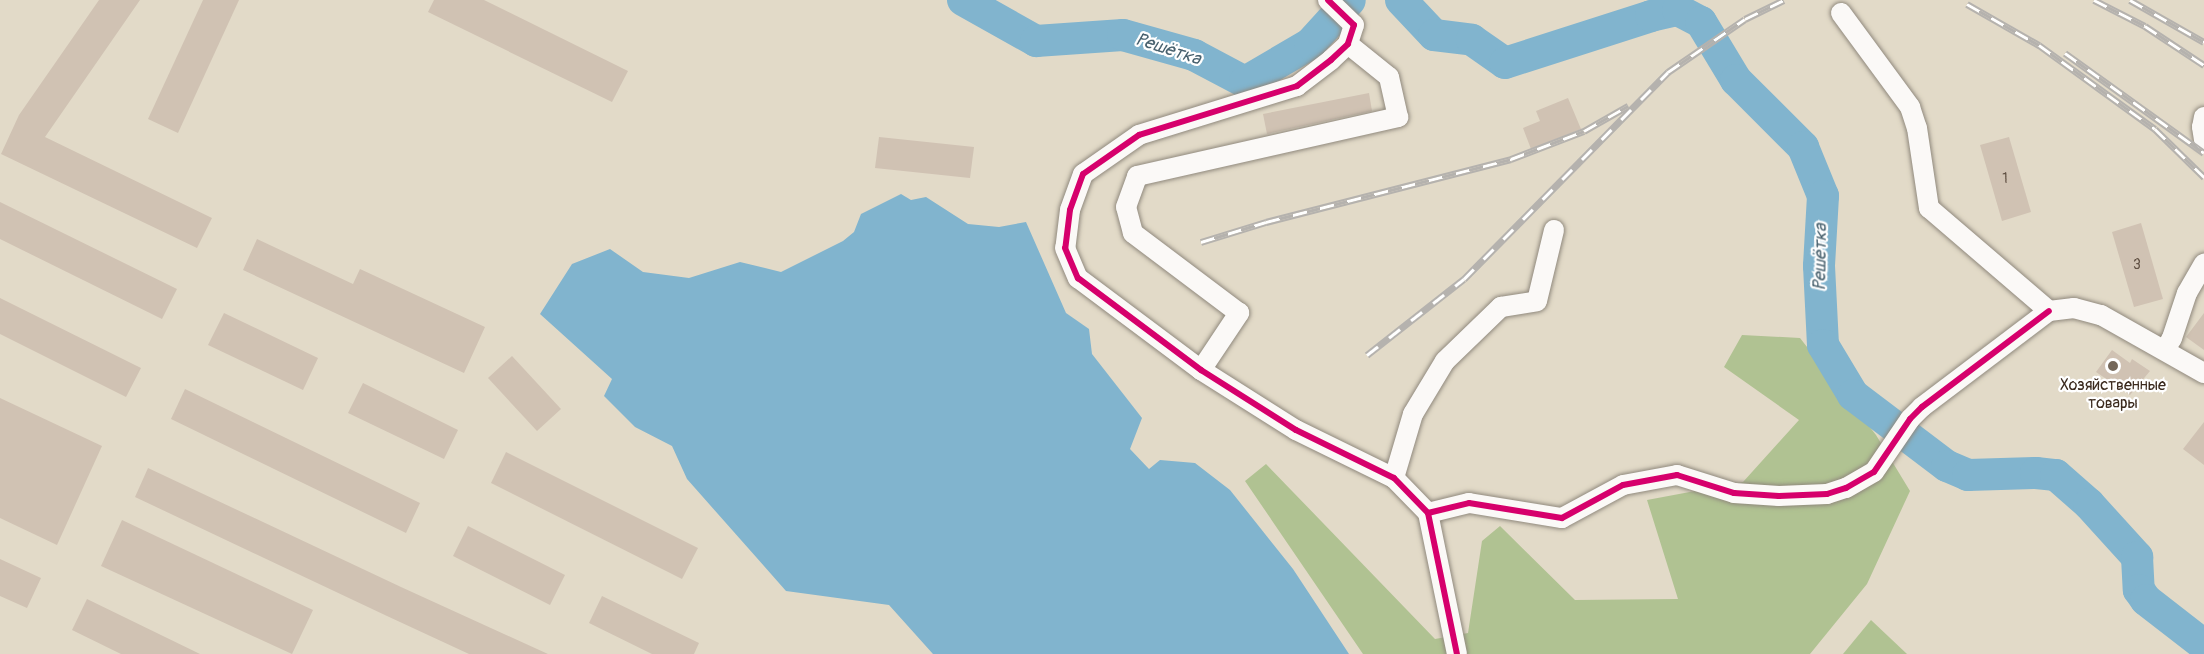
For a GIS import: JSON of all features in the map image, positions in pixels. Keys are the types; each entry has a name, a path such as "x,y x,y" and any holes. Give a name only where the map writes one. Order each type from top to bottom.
{"street":[{"path":"1201,370 1239,313 1133,233 1126,207 1137,176 1398,117 1389,77 1351,34 1328,0"},
{"path":"1841,13 1910,107 1917,128 1929,208 2049,311"},
{"path":"1351,34 1297,86 1139,135 1083,174 1070,210 1065,248 1078,279 1201,370 1296,430 1394,478 1428,513 1457,654"},
{"path":"2204,117 2202,127 2204,140"},
{"path":"1394,478 1413,414 1445,361 1501,307 1537,301 1554,230"},
{"path":"2165,350 2172,338 2187,293 2204,264"},
{"path":"1428,513 1469,503 1562,518 1623,485 1677,475 1734,493 1779,496 1827,494 1863,480 1883,462 1910,419 1933,398 2049,311 2074,308 2101,315 2204,373"}],"green space":[{"path":"1742,335 1800,338 1876,435 1910,491 1867,584 1810,654 1363,654 1245,481 1266,464 1435,639 1468,633 1482,541 1500,526 1575,600 1678,599 1647,500 1743,482 1799,420 1724,367"},
{"path":"1871,620 1907,654 1843,654"}],"water":[{"path":"901,194 911,200 926,197 968,224 999,227 1026,222 1066,313 1089,329 1092,354 1142,418 1130,449 1149,469 1160,460 1195,463 1230,490 1293,569 1349,654 933,654 889,605 786,591 687,479 672,446 635,427 604,396 612,379 540,314 572,264 610,249 643,272 689,278 740,262 781,272 843,241 854,232 861,214"}],"building":[{"path":"99,0 140,0 45,137 212,218 197,248 1,154 19,115"},
{"path":"203,0 239,0 178,133 148,119"},
{"path":"434,0 484,0 628,71 612,102 428,12"},
{"path":"1369,93 1372,111 1267,134 1263,114"},
{"path":"1568,98 1581,129 1531,149 1523,128 1540,121 1536,111"},
{"path":"879,137 974,147 970,178 875,168"},
{"path":"2009,137 2031,212 2002,221 1980,145"},
{"path":"0,202 177,289 162,319 0,239"},
{"path":"2141,223 2163,299 2134,307 2112,232"},
{"path":"257,239 353,284 360,269 485,327 464,373 243,270"},
{"path":"0,298 141,368 126,397 0,334"},
{"path":"224,313 318,358 303,390 208,345"},
{"path":"2204,313 2204,350 2186,337"},
{"path":"2112,350 2130,363 2132,359 2150,371 2130,395 2096,372"},
{"path":"512,356 561,409 537,431 488,378"},
{"path":"363,383 458,430 444,459 348,413"},
{"path":"185,389 420,503 406,533 171,419"},
{"path":"0,398 102,446 57,545 0,518"},
{"path":"2204,422 2204,465 2183,449"},
{"path":"506,452 698,548 682,579 491,483"},
{"path":"148,468 548,654 469,654 387,616 135,497"},
{"path":"122,520 313,610 292,654 101,566"},
{"path":"468,526 565,575 550,605 453,556"},
{"path":"0,559 41,578 27,608 0,596"},
{"path":"602,596 699,643 694,654 652,654 589,623"},
{"path":"87,599 200,654 121,654 72,630"}],"waterway":[{"name":"Решётка","path":"963,0 1036,41 1123,35 1194,55 1245,82 1310,44 1350,0"},
{"name":"Решётка","path":"1401,0 1434,35 1472,40 1505,63 1651,16 1678,10 1701,22 1736,80 1803,147 1823,196 1819,266 1823,345 1853,395 1947,466 1968,475 2036,473 2056,475 2089,504 2137,557 2139,590 2146,600 2204,645"}],"railway":[{"path":"1367,355 1464,279 1668,72 1745,19 1784,0"},
{"path":"2094,0 2145,26 2204,65"},
{"path":"2130,0 2204,42"},
{"path":"1967,4 2039,45 2155,129 2204,177"},
{"path":"2065,53 2204,153"},
{"path":"1201,242 1266,222 1511,159 1584,131 1628,106"}],"cycle path":[{"path":"1328,0 1354,25 1348,44 1297,86 1139,135 1083,174 1070,210 1065,248 1078,278 1201,370 1296,430 1394,478 1428,513 1457,654"},
{"path":"1428,513 1469,503 1562,518 1623,485 1677,475 1734,493 1779,496 1827,494 1846,488 1874,472 1910,419 1922,407 2049,311"}],"place":[{"name":"Хозяйственные товары","path":"2113,366"}]}
